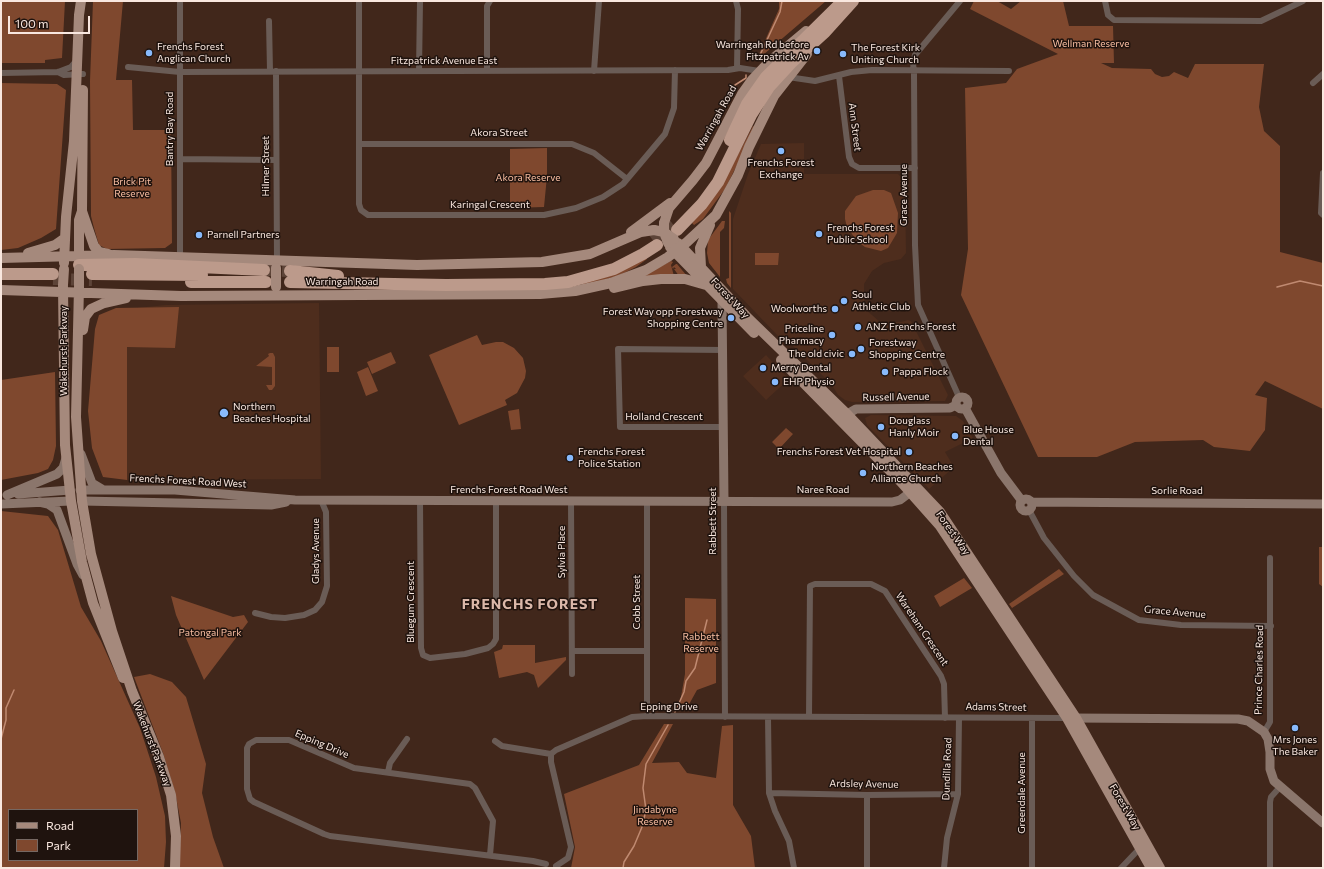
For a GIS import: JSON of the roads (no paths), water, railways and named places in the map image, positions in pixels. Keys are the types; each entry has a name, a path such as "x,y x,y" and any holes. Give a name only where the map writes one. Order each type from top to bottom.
{"highway":[{"name":"Warringah Road","path":"843,1 792,50 758,88 737,125 715,172 694,201 665,234 611,262 567,275 502,278 289,276 453,285 546,284 568,282 614,269 642,254 699,208 718,182 751,115 769,87 792,62 825,32 853,1"},
{"path":"79,264 143,264 270,282"},
{"name":"Warringah Road","path":"1,274 60,274"},
{"name":"Warringah Road","path":"1,280 60,274"},
{"name":"Warringah Road","path":"92,277 270,282"}],"main road":[{"name":"Wakehurst Parkway","path":"81,1 79,16 78,58 80,75 82,211 79,220 77,352 77,443 80,490 98,580 112,631 128,673 132,691 160,757 171,795 176,836 175,868"},
{"name":"Wakehurst Parkway","path":"81,1 84,16 80,75 65,238 60,274 66,458 71,501 93,603 121,675 132,691"},
{"name":"Warringah Road","path":"1,290 60,274 79,264 114,255 180,256 276,264 417,265 542,262 578,257 617,243 640,232 665,234 669,208 706,163 742,94 760,71 787,46 829,14"},
{"name":"Warringah Road","path":"1,258 15,257 60,274 78,289 136,294 270,282 540,294 575,291 611,283 646,270 678,249 716,215 738,175 764,114 779,88 825,32"},
{"path":"617,243 682,194"},
{"path":"82,211 97,250 101,253 114,255"},
{"path":"701,267 700,248 704,235 716,215"},
{"path":"665,234 678,249"},
{"path":"15,257 55,245 65,238"},
{"name":"Forest Way","path":"678,249 701,267 913,490 949,539 1071,718 1143,846 1160,868"},
{"name":"Forest Way","path":"678,249 708,286 843,417"},
{"path":"270,282 276,264"},
{"path":"540,294 585,294 643,281 661,279 685,279 708,286"},
{"path":"77,352 82,342 84,321 89,311 104,303 136,294"},
{"name":"Rabbett Street","path":"722,299 724,350 724,501"},
{"name":"Grace Avenue","path":"957,401 960,409 965,408 1001,473 1028,504"},
{"name":"Russell Avenue","path":"843,417 856,409 950,408 957,401"},
{"path":"77,443 92,483 99,488 106,490"},
{"path":"4,495 57,474 63,468 66,458"},
{"path":"4,495 80,490"},
{"name":"Frenchs Forest Road West","path":"80,490 175,490 295,500 420,499 496,502 724,501"},
{"name":"Naree Road","path":"724,501 892,502 900,500 913,490"},
{"name":"Frenchs Forest Road West","path":"82,501 271,505 295,500"},
{"path":"1,504 82,501"},
{"path":"39,502 54,506 57,510 77,564 88,584"},
{"name":"Sorlie Road","path":"1028,504 1323,504"},
{"name":"Adams Street","path":"1071,718 1238,719 1255,725 1264,732"},
{"path":"1264,732 1270,745 1271,775 1280,787 1323,823"},
{"name":"Forest Way","path":"1143,846 1151,868"}],"street":[{"name":"Bantry Bay Road","path":"180,1 180,256"},
{"name":"Karingal Crescent","path":"359,1 360,208 363,213 368,215 552,214 576,208 598,199 618,188 662,139 667,130 674,108 675,70"},
{"path":"487,71 487,6 490,1"},
{"path":"594,70 599,1"},
{"path":"736,1 738,10 739,68"},
{"name":"Grace Avenue","path":"957,401 918,305 915,252 913,70 915,56 960,1"},
{"path":"1105,1 1108,15 1114,20 1261,21 1303,1"},
{"path":"420,2 420,70"},
{"name":"Hilmer Street","path":"269,22 273,71 276,160 276,264"},
{"path":"1,73 58,72 71,67 78,58"},
{"name":"Fitzpatrick Avenue East","path":"128,67 180,72 728,70 739,68 760,71"},
{"path":"788,77 815,81 860,70 1009,71"},
{"path":"58,72 64,75 80,75"},
{"path":"1313,83 1323,74"},
{"name":"Ann Street","path":"839,76 849,157 852,164 859,168 915,168"},
{"name":"Akora Street","path":"359,144 572,144 594,153 627,179"},
{"path":"181,159 276,160"},
{"path":"1323,173 1321,205 1323,215"},
{"name":"Holland Crescent","path":"724,350 618,349 620,427 724,427"},
{"name":"Bluegum Crescent","path":"420,499 421,648 423,655 430,658 465,654 488,648 496,639 496,502"},
{"name":"Gladys Avenue","path":"255,613 271,617 285,618 304,615 315,610 322,602 327,586 326,512 321,500"},
{"name":"Sylvia Place","path":"571,501 572,674"},
{"name":"Cobb Street","path":"647,501 647,704"},
{"name":"Rabbett Street","path":"724,501 725,717"},
{"name":"Grace Avenue","path":"1028,504 1044,538 1074,576 1093,595 1139,620 1150,623 1181,625 1271,626"},
{"name":"Prince Charles Road","path":"1264,732 1270,722 1270,558"},
{"name":"Wareham Crescent","path":"809,717 810,586 815,584 864,584 879,587 884,591 941,676 944,684 945,718"},
{"path":"572,651 646,651"},
{"name":"Epping Drive","path":"552,754 556,750 632,717 725,717"},
{"name":"Adams Street","path":"725,717 1071,718"},
{"path":"768,717 769,793 775,811 789,841 794,868"},
{"name":"Dundilla Road","path":"944,868 944,854 947,838 958,794 959,718"},
{"name":"Greendale Avenue","path":"1032,719 1032,868"},
{"path":"388,772 390,763 407,739"},
{"name":"Epping Drive","path":"490,855 493,822 475,788 470,784 354,768 289,740 256,740 249,744 247,748 247,789 250,799 317,831 330,836 490,855 533,860 545,866 553,863 556,867"},
{"path":"495,741 502,746 552,754 551,762 570,847 568,858 556,867"},
{"path":"1270,868 1270,802 1271,797 1280,787"},
{"name":"Ardsley Avenue","path":"769,793 867,795 958,794"},
{"path":"867,795 867,868"},
{"path":"1122,868 1143,846"}],"waterway":[{"path":"760,55 780,12 782,1"},
{"path":"735,85 746,78 746,75"},
{"path":"1277,287 1300,281 1323,286"},
{"path":"675,712 684,692 686,681 695,668 707,620"},
{"path":"1,739 6,720 6,708 14,690"},
{"path":"623,868 624,862 634,846 642,827 646,810 643,788 646,764 668,725"}],"tunnel":[{"path":"652,239 672,223"},
{"path":"264,270 290,271"},
{"path":"53,279 92,280"}],"place":[{"name":"Warringah Rd before Fitzpatrick Av","path":"817,51"},
{"name":"Frenchs Forest Anglican Church","path":"149,53"},
{"name":"The Forest Kirk Uniting Church","path":"843,54"},
{"name":"Frenchs Forest Exchange","path":"781,151"},
{"name":"Frenchs Forest Public School","path":"819,234"},
{"name":"Parnell Partners","path":"199,235"},
{"name":"Soul Athletic Club","path":"844,301"},
{"name":"Woolworths","path":"835,309"},
{"name":"Forest Way opp Forestway Shopping Centre","path":"731,318"},
{"name":"ANZ Frenchs Forest","path":"858,327"},
{"name":"Priceline Pharmacy","path":"832,335"},
{"name":"Forestway Shopping Centre","path":"861,349"},
{"name":"The old civic","path":"852,354"},
{"name":"Merry Dental","path":"763,368"},
{"name":"Pappa Flock","path":"885,372"},
{"name":"EHP Physio","path":"775,382"},
{"name":"Northern Beaches Hospital","path":"224,413"},
{"name":"Douglass Hanly Moir","path":"881,427"},
{"name":"Blue House Dental","path":"955,436"},
{"name":"Frenchs Forest Vet Hospital","path":"909,452"},
{"name":"Frenchs Forest Police Station","path":"570,458"},
{"name":"Northern Beaches Alliance Church","path":"863,473"},
{"name":"Mrs Jones The Baker","path":"1295,728"}],"district":[{"name":"FRENCHS FOREST","path":"530,604"}],"park label":[{"name":"Wellman Reserve","path":"1091,44"},
{"name":"Akora Reserve","path":"528,178"},
{"name":"Brick Pit Reserve","path":"132,188"},
{"name":"Patongal Park","path":"210,633"},
{"name":"Rabbett Reserve","path":"701,642"},
{"name":"Jindabyne Reserve","path":"655,816"}]}
